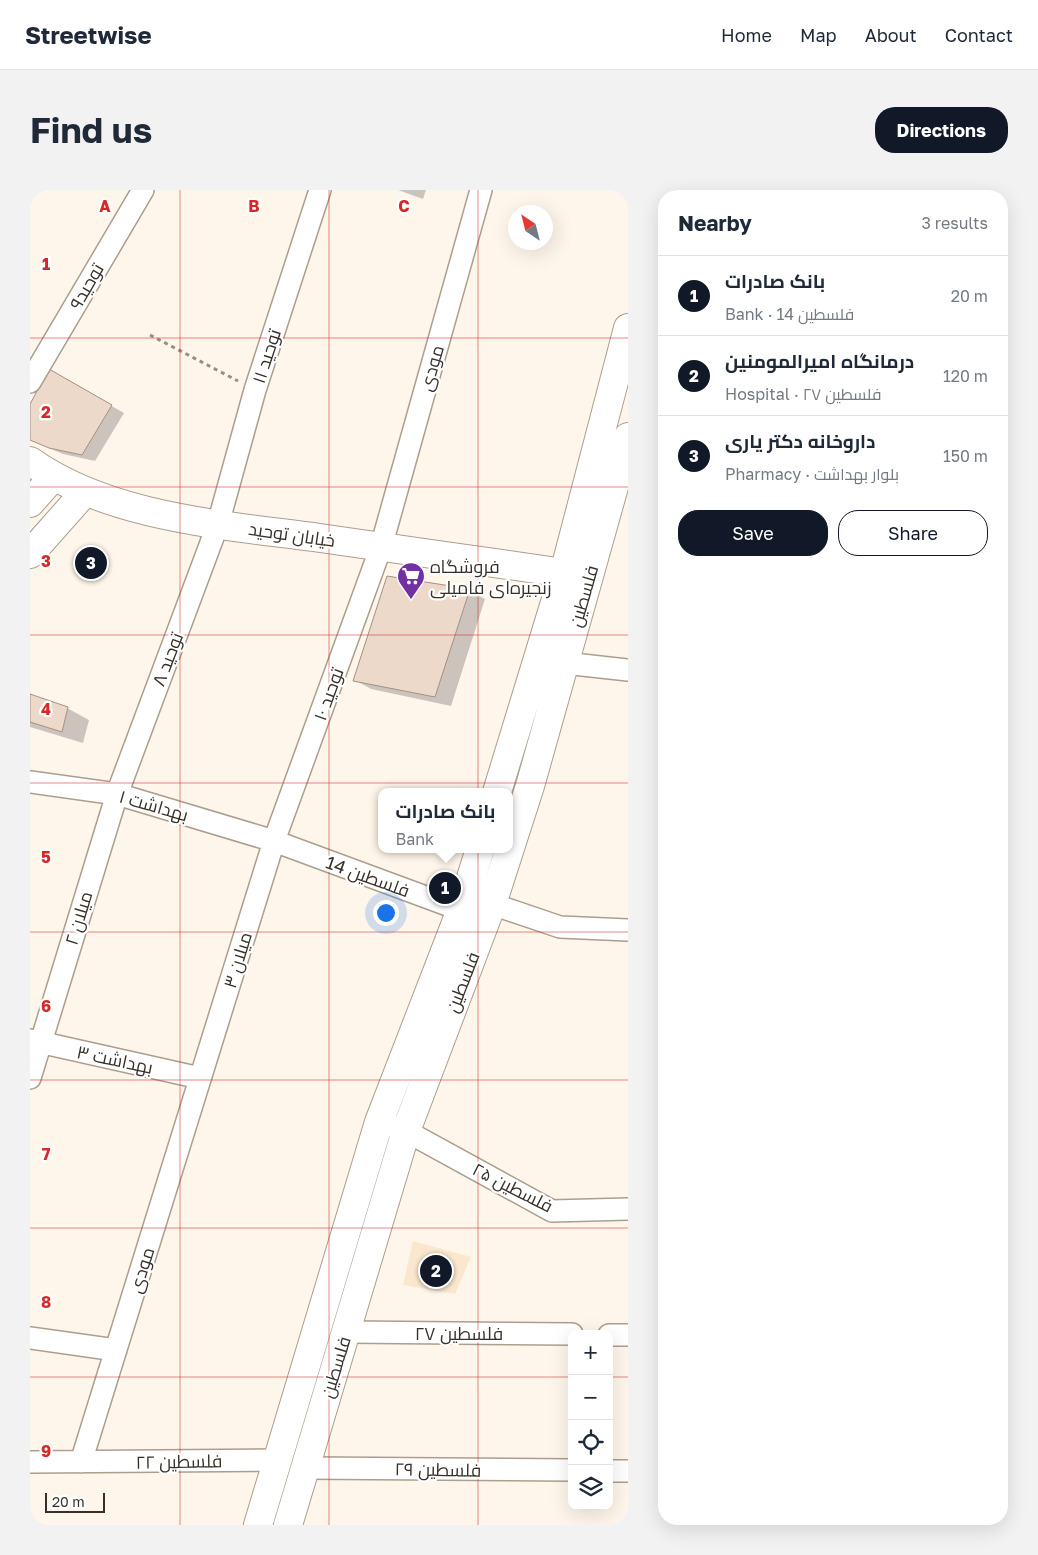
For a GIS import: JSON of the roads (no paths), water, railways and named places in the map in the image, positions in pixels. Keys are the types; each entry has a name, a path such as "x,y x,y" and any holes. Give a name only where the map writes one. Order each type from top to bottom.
{"street":[{"name":"توحید۹","path":"30,382 143,190"},
{"name":"توحید ۱۱","path":"218,524 255,390 320,190"},
{"name":"مودی","path":"381,547 481,190"},
{"name":"فلسطین","path":"500,785 564,573 628,328"},
{"name":"فلسطین","path":"513,839 626,453"},
{"name":"خیابان توحید","path":"30,461 84,492 120,504 218,524 564,573"},
{"path":"30,503 54,476"},
{"path":"30,554 84,492"},
{"name":"توحید ۸","path":"117,794 218,524"},
{"name":"توحید ۱۰","path":"274,842 381,547"},
{"path":"564,662 628,670"},
{"path":"500,785 530,786"},
{"name":"بهداشت ۱","path":"32,787 117,794 274,842"},
{"name":"میلان ۲","path":"30,1078 35,1041 117,794"},
{"name":"فلسطین 14","path":"274,842 461,910"},
{"name":"میلان ۳","path":"200,1078 274,842"},
{"name":"فلسطین","path":"258,1525 379,1122 461,910 479,853"},
{"name":"فلسطین","path":"288,1525 406,1131 492,904 508,853"},
{"path":"492,904 560,927 628,930"},
{"name":"بهداشت ۳","path":"35,1041 200,1078"},
{"name":"مودی","path":"81,1462 200,1078"},
{"name":"فلسطین ۲۵","path":"379,1122 406,1131 552,1211 628,1209"},
{"name":"فلسطین ۲۷","path":"346,1332 568,1334"},
{"path":"613,1335 628,1335"},
{"path":"30,1338 116,1350"},
{"name":"فلسطین ۲۲","path":"30,1462 278,1460"},
{"name":"فلسطین ۲۹","path":"305,1468 568,1470"},
{"path":"613,1471 628,1471"}],"place":[{"name":"داروخانه دکتر یاری","path":"91,563"},
{"name":"فروشگاه زنجیره‌ای فامیلی","path":"411,600"},
{"name":"بانک صادرات","path":"445,888"},
{"name":"درمانگاه امیرالمومنین","path":"436,1271"}]}
